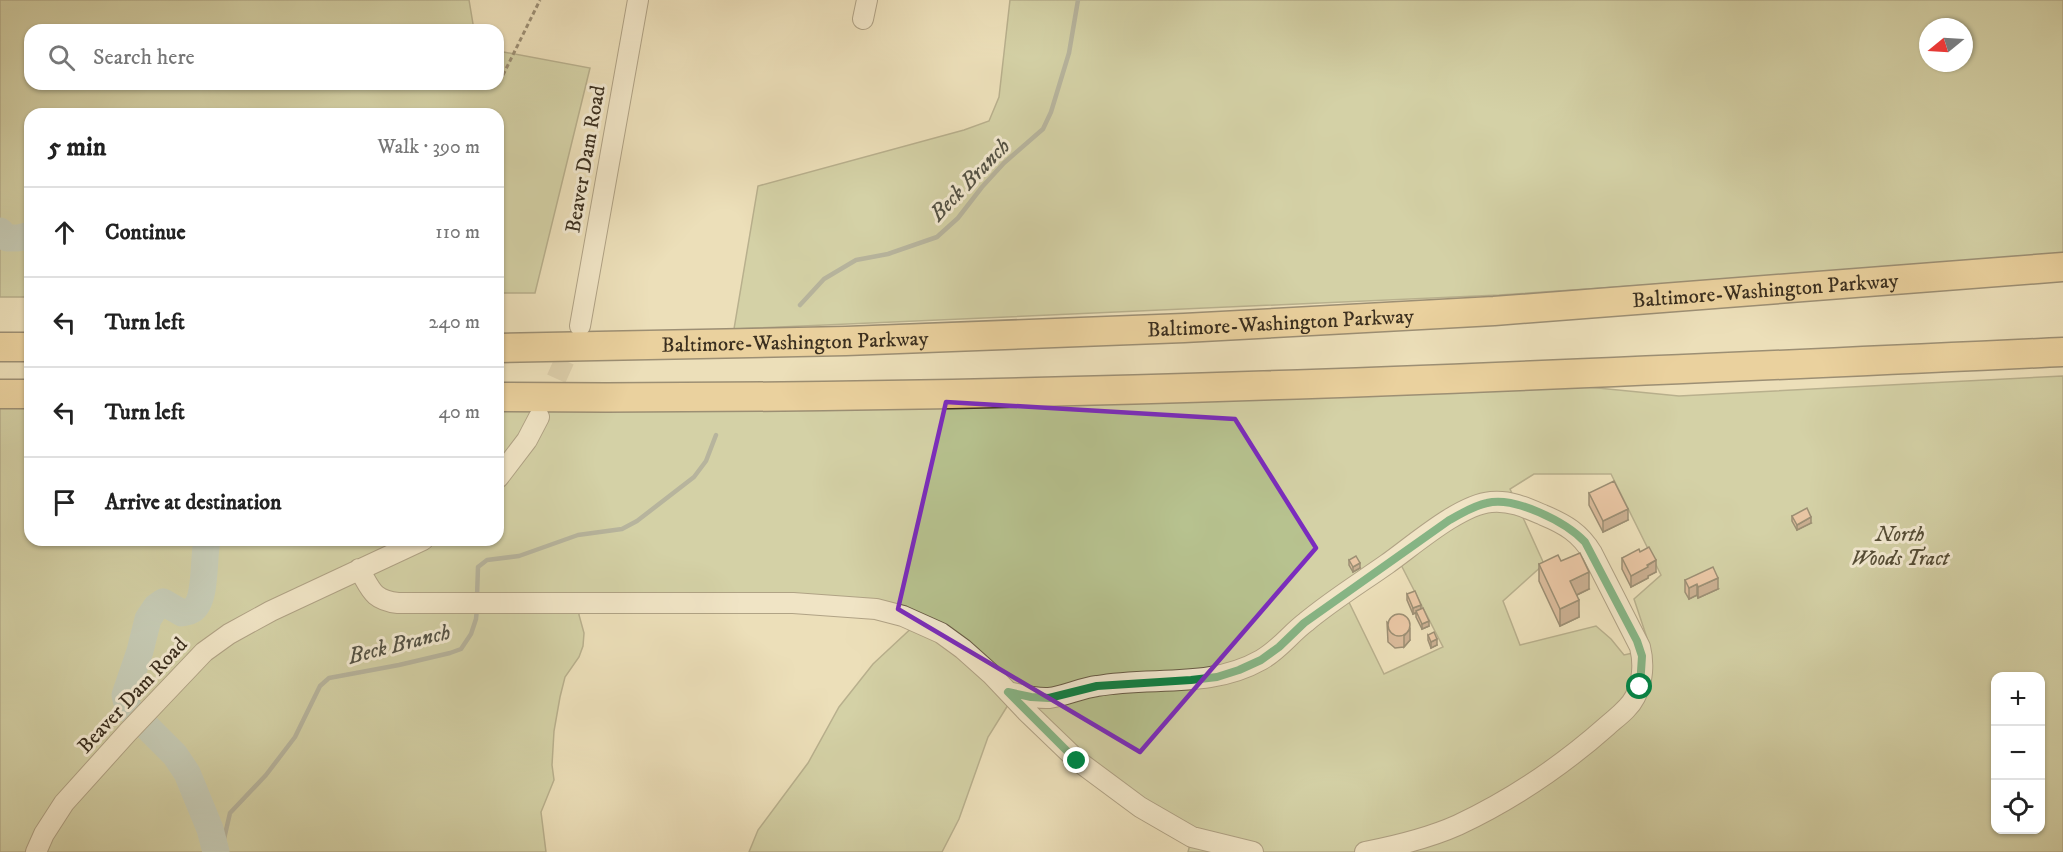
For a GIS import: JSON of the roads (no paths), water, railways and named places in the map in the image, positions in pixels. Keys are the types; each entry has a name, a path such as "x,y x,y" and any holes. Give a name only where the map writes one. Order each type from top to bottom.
{"highway":[{"name":"Baltimore-Washington Parkway","path":"504,348 857,340 1184,328 1494,311 2063,267"},
{"path":"0,347 24,347"},
{"path":"504,397 844,395 1188,389 2063,352"},
{"path":"0,394 24,394"}],"street":[{"name":"Beaver Dam Road","path":"580,326 638,0"},
{"path":"504,470 526,440 539,417"},
{"path":"1008,692 1049,698 1097,686 1217,677 1239,670 1261,660 1279,647 1304,623 1448,521 1485,503 1507,503 1523,507 1575,531 1592,553 1640,647 1641,677 1635,699 1618,717 1564,761 1495,805 1458,825 1425,837 1365,852"},
{"name":"Beaver Dam Road","path":"36,852 44,834 64,803 204,652 229,634 271,611 410,546"},
{"path":"359,569 376,597 398,603 793,603 876,609 903,616 941,633 991,674 1077,761 1140,807 1192,837 1253,852"}],"waterway":[{"name":"Beck Branch","path":"800,305 824,279 856,260 888,254 937,237 958,218 1004,163 1043,129 1051,112 1069,53 1078,0"},
{"path":"0,231 7,238 24,236"},
{"name":"Beck Branch","path":"477,597 478,567 487,560 519,556 578,535 622,529 637,521 694,477 706,461 716,435"},
{"path":"206,546 202,588 197,605 191,611 182,613 163,602 156,607 148,619 125,695 128,708 175,755 187,773 210,829 216,852"},
{"name":"Beck Branch","path":"221,852 230,813 266,775 295,737 320,686 329,678 399,665 461,649 471,634 477,608"}],"tunnel":[{"path":"544,406 575,337"}],"park label":[{"name":"North Woods Tract","path":"1900,546"}]}
